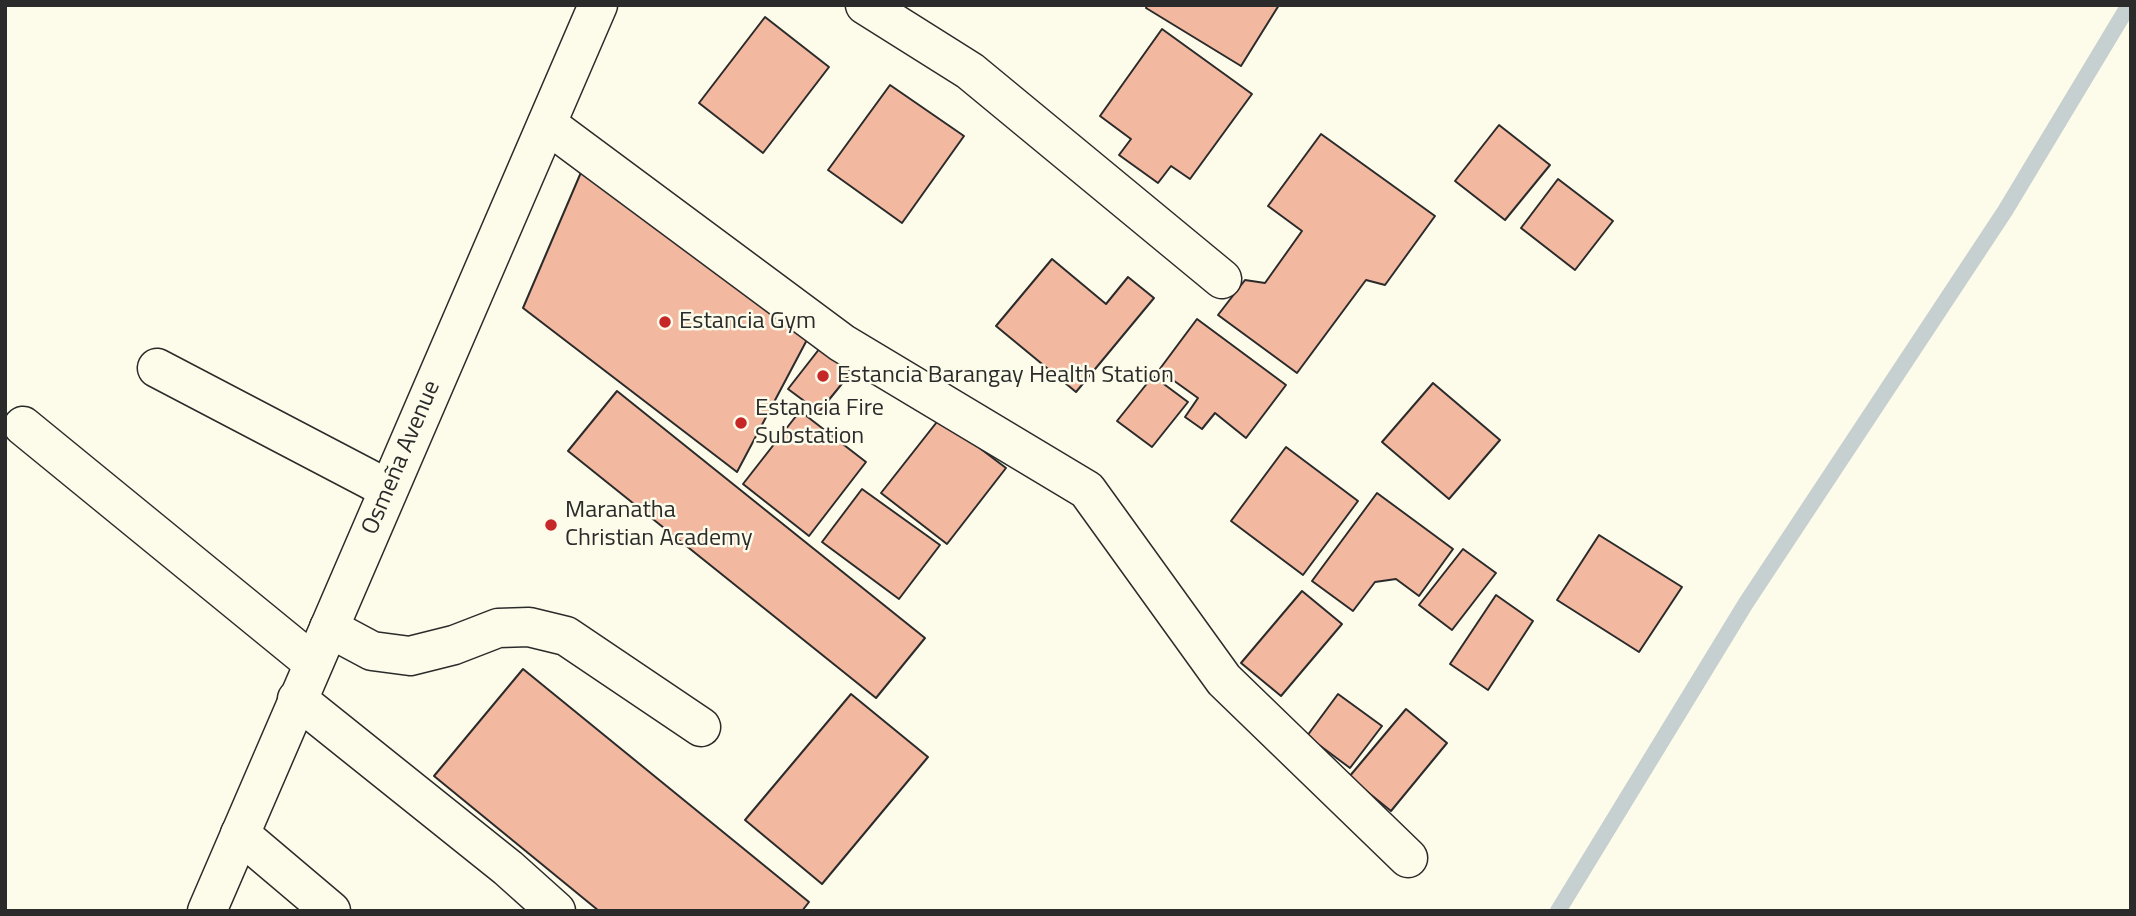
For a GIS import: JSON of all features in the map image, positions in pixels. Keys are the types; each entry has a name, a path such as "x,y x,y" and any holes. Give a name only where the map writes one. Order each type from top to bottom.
{"street":[{"name":"Osmeña Avenue","path":"207,911 598,5"},
{"path":"865,5 970,71 1222,279"},
{"path":"547,124 842,343 1087,490 1224,680 1408,859"},
{"path":"157,368 388,489"},
{"path":"23,426 313,663"},
{"path":"328,628 373,651 410,656 454,645 498,628 529,627 566,636 701,727"},
{"path":"297,699 508,868 556,911"},
{"path":"240,834 331,911"}],"building":[{"path":"1147,5 1279,5 1241,66 1146,8"},
{"path":"765,17 829,67 763,153 699,103"},
{"path":"1162,29 1252,94 1190,179 1171,166 1158,183 1119,155 1131,139 1100,116"},
{"path":"890,85 964,136 902,223 828,170"},
{"path":"1499,125 1550,165 1505,220 1455,181"},
{"path":"1321,134 1435,216 1385,285 1366,280 1297,373 1218,315 1245,280 1265,283 1302,231 1268,206"},
{"name":"Estancia Gym","path":"582,170 809,336 737,472 523,308"},
{"path":"1558,179 1613,221 1575,270 1521,228"},
{"path":"1052,259 1106,304 1128,277 1154,298 1076,392 996,326"},
{"path":"1197,319 1286,385 1246,438 1215,413 1202,429 1185,417 1198,398 1159,370"},
{"name":"Estancia Barangay Health Station","path":"827,339 858,364 819,412 788,389"},
{"path":"1153,376 1188,402 1152,447 1117,421"},
{"path":"1433,383 1500,440 1449,499 1382,442"},
{"path":"617,391 925,638 876,698 568,451"},
{"path":"800,411 866,462 809,536 743,484"},
{"path":"940,418 1006,468 947,544 881,493"},
{"path":"1286,447 1358,501 1303,575 1231,521"},
{"path":"862,489 940,545 899,599 822,542"},
{"path":"1377,493 1453,549 1419,596 1396,579 1375,582 1353,611 1312,581"},
{"path":"1599,535 1682,587 1639,652 1557,600"},
{"path":"1463,549 1496,573 1452,630 1419,605"},
{"path":"1302,591 1342,624 1281,696 1241,663"},
{"path":"1496,595 1533,621 1488,690 1450,664"},
{"path":"523,669 809,902 802,911 599,911 434,776"},
{"path":"851,694 928,757 822,884 745,820"},
{"path":"1338,694 1382,726 1350,768 1307,736"},
{"path":"1406,709 1447,743 1391,811 1349,777"}],"waterway":[{"path":"1558,911 1746,603 2005,211 2129,5"}],"place":[{"name":"Estancia Gym","path":"665,322"},
{"name":"Estancia Barangay Health Station","path":"823,376"},
{"name":"Estancia Fire Substation","path":"741,423"},
{"name":"Maranatha Christian Academy","path":"551,525"}]}
